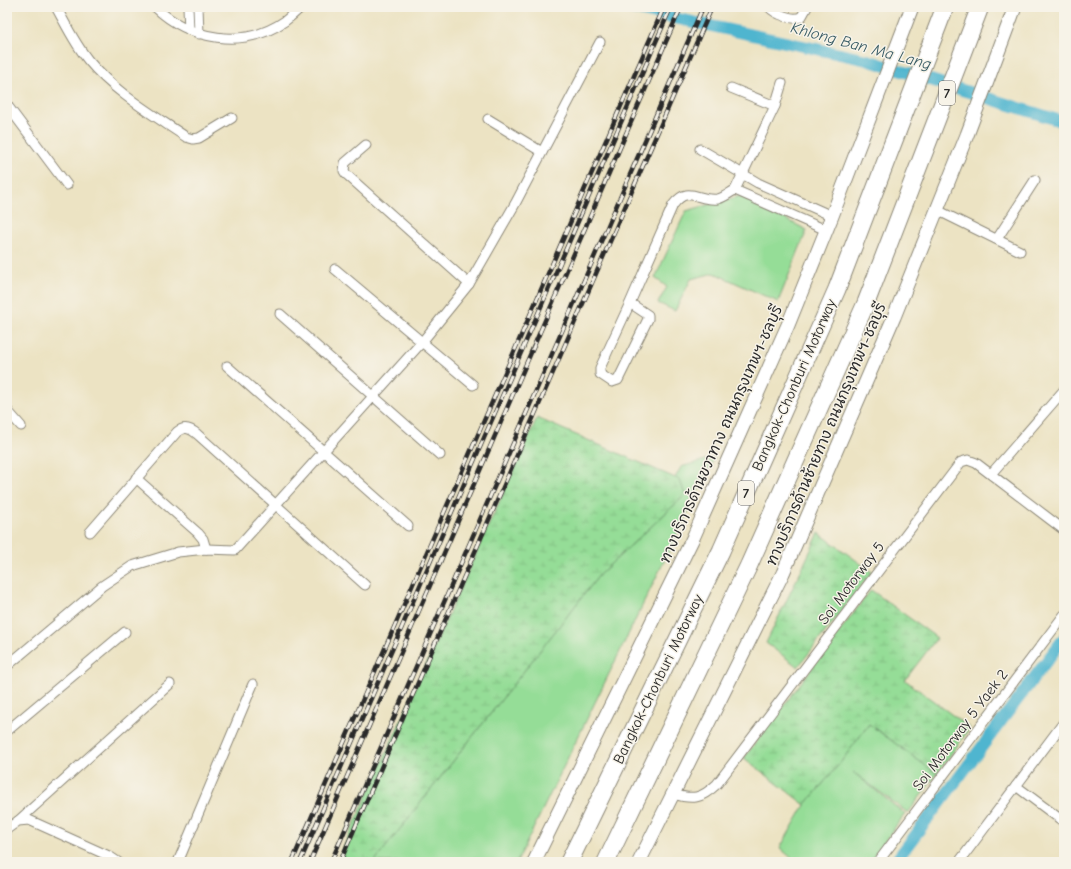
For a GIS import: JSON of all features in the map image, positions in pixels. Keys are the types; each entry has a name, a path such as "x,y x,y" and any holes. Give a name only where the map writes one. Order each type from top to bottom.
{"highway":[{"name":"Bangkok-Chonburi Motorway","path":"569,862 721,551 837,289 945,7"},
{"name":"7","path":"606,862 765,529 866,303 980,7"}],"main road":[{"name":"ทางบริการด้านขวาทาง ถนนกรุงเทพฯ-ชลบุรี","path":"534,862 693,538 788,325 832,216 912,7"},
{"name":"ทางบริการด้านซ้ายทาง ถนนกรุงเทพฯ-ชลบุรี","path":"639,862 783,573 894,317 967,135 1015,7"}],"street":[{"path":"56,7 72,37 88,60 112,85 186,137 193,139 199,138 232,118"},
{"path":"155,7 168,20 188,30 199,34 224,38 248,36 284,22 301,7"},
{"path":"188,7 188,30"},
{"path":"198,7 199,34"},
{"path":"769,7 777,13 796,19 802,16 807,7"},
{"path":"7,666 102,586 132,566 178,552 206,549 236,550 422,342 469,284 515,204 600,42"},
{"path":"630,303 645,312 648,315 648,319 618,380 612,382 600,374 600,368 673,205 678,198 684,195 692,194 718,199 725,197 735,190 775,106 782,83"},
{"path":"731,88 775,106"},
{"path":"7,105 67,185"},
{"path":"488,119 542,152"},
{"path":"366,144 345,163 344,171 346,174 469,284"},
{"path":"700,149 758,183 832,216"},
{"path":"997,239 1035,180"},
{"path":"735,190 826,230"},
{"path":"937,210 1020,251"},
{"path":"335,269 473,386"},
{"path":"280,314 440,455"},
{"path":"227,366 408,526"},
{"path":"990,474 1064,390"},
{"path":"7,410 21,426"},
{"path":"90,532 177,432 182,428 187,428 197,434 365,585"},
{"name":"Soi Motorway 5","path":"673,794 691,798 709,792 717,784 961,462 971,461 1064,530"},
{"path":"136,478 198,533 203,539 206,549"},
{"name":"Soi Motorway 5 Yaek 2","path":"878,862 1064,615"},
{"path":"7,731 125,632"},
{"path":"7,829 18,821 170,684"},
{"path":"178,862 253,684"},
{"path":"959,862 1064,722"},
{"path":"1016,786 1064,822"},
{"path":"18,821 29,820 109,856 118,862"}],"green space":[{"path":"740,196 807,230 778,302 714,273 691,279 675,311 658,303 667,287 655,278 686,211"},
{"path":"537,418 680,480 685,495 600,574 374,862 337,862"},
{"path":"715,457 517,862 374,862 600,574 685,495 680,480 675,478 681,467"},
{"path":"819,533 872,572 798,667 766,643"},
{"path":"871,590 937,638 905,680 970,728 937,774 869,724 840,763 805,805 744,758"},
{"path":"869,724 937,774 908,813 853,772 905,814 869,862 796,862 780,848 805,805 840,763"}],"waterway":[{"name":"Khlong Ban Ma Lang","path":"624,7 867,60 1064,122"},
{"path":"895,862 1064,638"}],"railway":[{"path":"292,862 664,7"},
{"path":"300,862 671,7"},
{"path":"310,862 681,7"},
{"path":"331,862 703,7"},
{"path":"340,862 712,7"}]}
